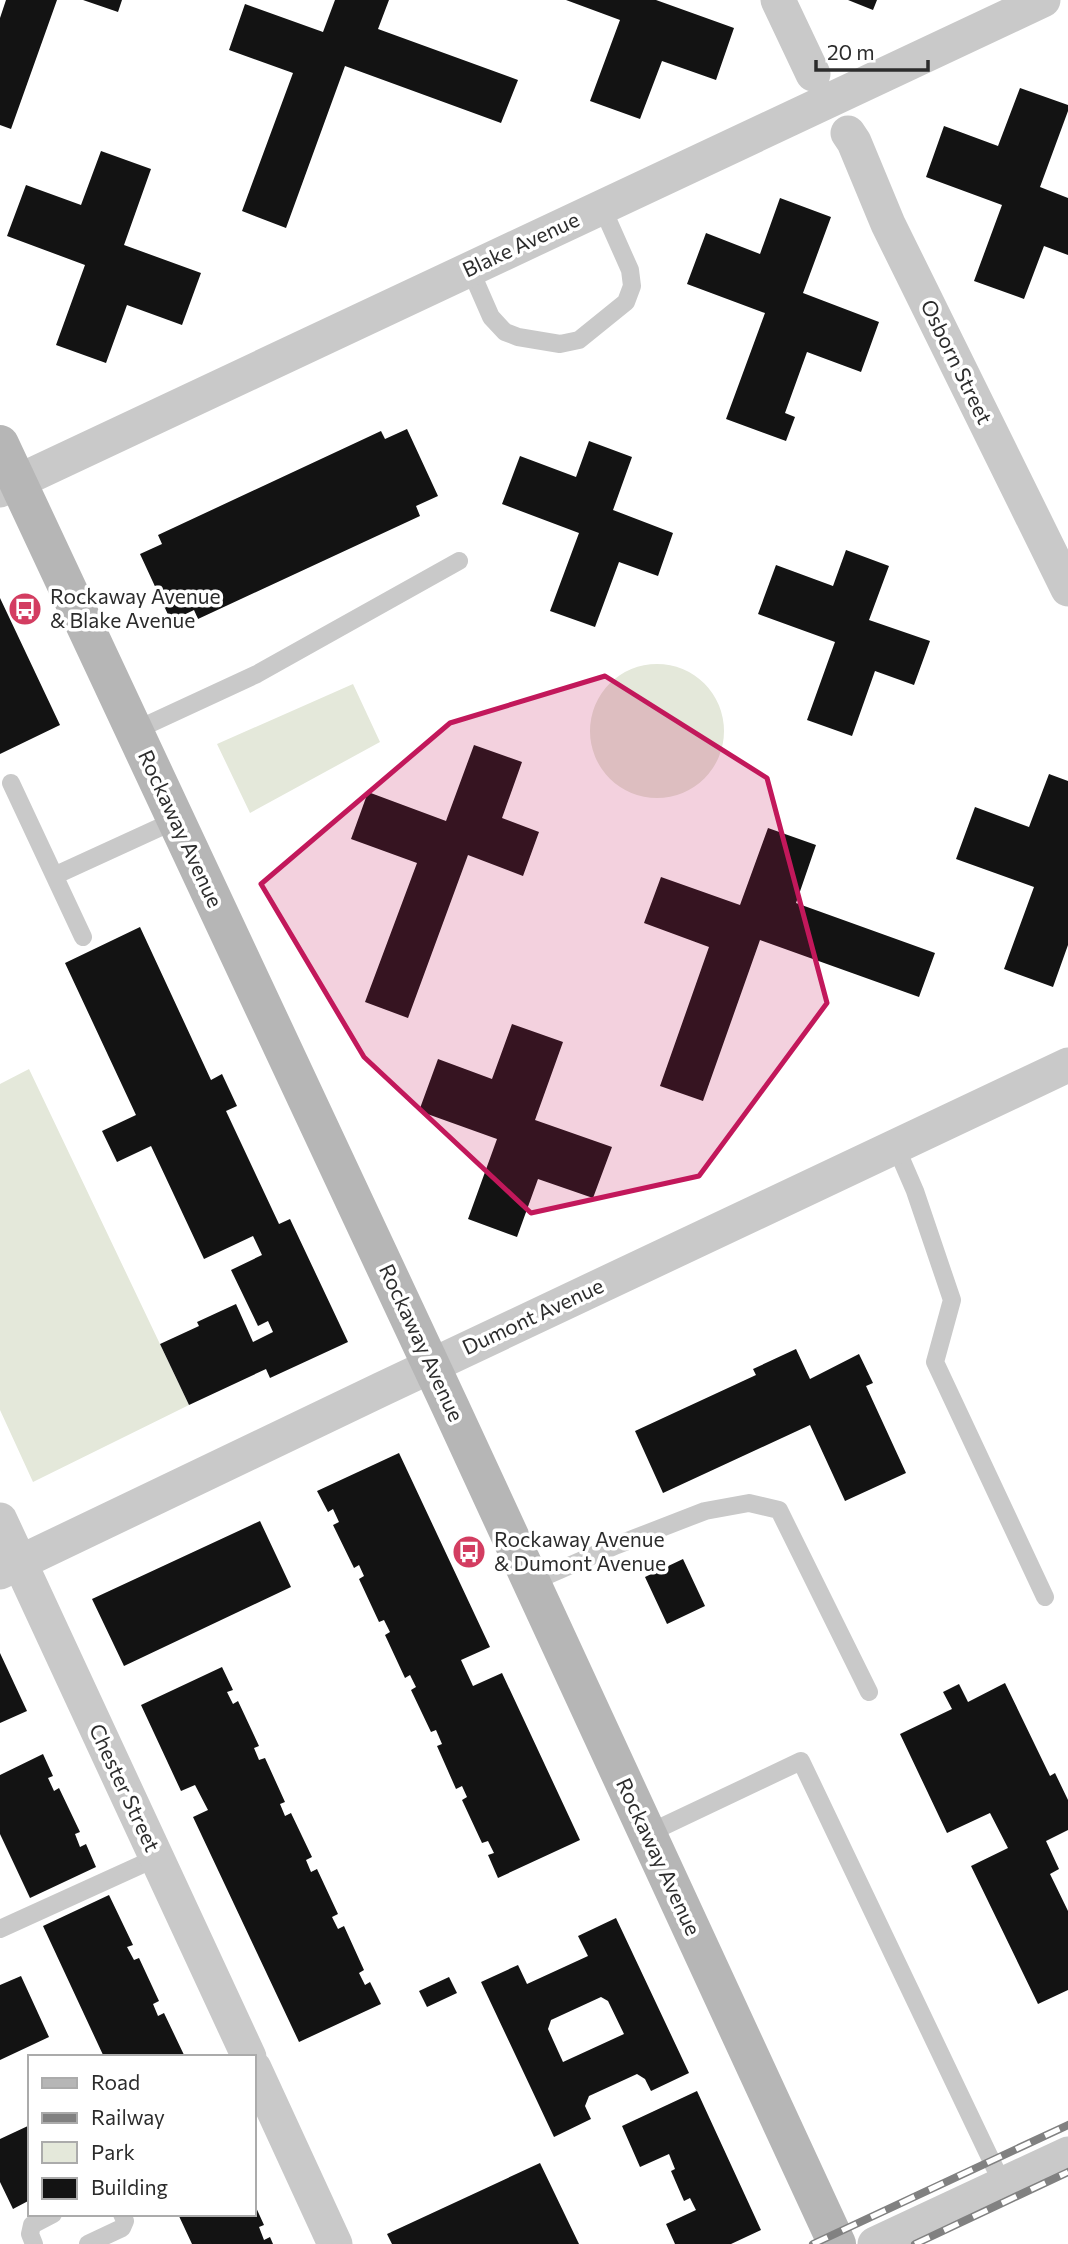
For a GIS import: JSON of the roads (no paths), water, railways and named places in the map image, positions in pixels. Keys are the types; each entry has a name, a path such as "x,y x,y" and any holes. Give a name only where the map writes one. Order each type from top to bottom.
{"street":[{"path":"778,0 813,74"},
{"name":"Blake Avenue","path":"9,486 1043,0"},
{"name":"Osborn Street","path":"848,133 888,224 1068,590"},
{"name":"Rockaway Avenue","path":"0,444 9,486 134,731 176,820 532,1582 836,2244"},
{"name":"Dumont Avenue","path":"10,1568 1068,1065"},
{"name":"Chester Street","path":"0,1520 10,1568 156,1858 248,2055"},
{"path":"256,2072 335,2244"},
{"path":"875,2244 1068,2154"}],"lane":[{"path":"470,269 491,317 505,332 518,337 560,344 579,340 626,302 632,286 630,270 602,207"},
{"path":"134,731 257,674 458,561"},
{"path":"12,783 83,937"},
{"path":"55,875 176,820"},
{"path":"896,1147 915,1191 953,1300 936,1362 1045,1597"},
{"path":"532,1582 705,1511 750,1503 779,1510 869,1692"},
{"path":"647,1834 801,1760 1003,2185"},
{"path":"0,1929 156,1858"},
{"path":"34,2244 30,2234 32,2225 49,2216"},
{"path":"88,2244 121,2228 125,2221 123,2216"}],"railway":[{"path":"813,2244 1068,2125"},
{"path":"915,2244 1068,2172"}],"place":[{"name":"Rockaway Avenue & Blake Avenue","path":"25,609"},
{"name":"Rockaway Avenue & Dumont Avenue","path":"469,1552"}]}
